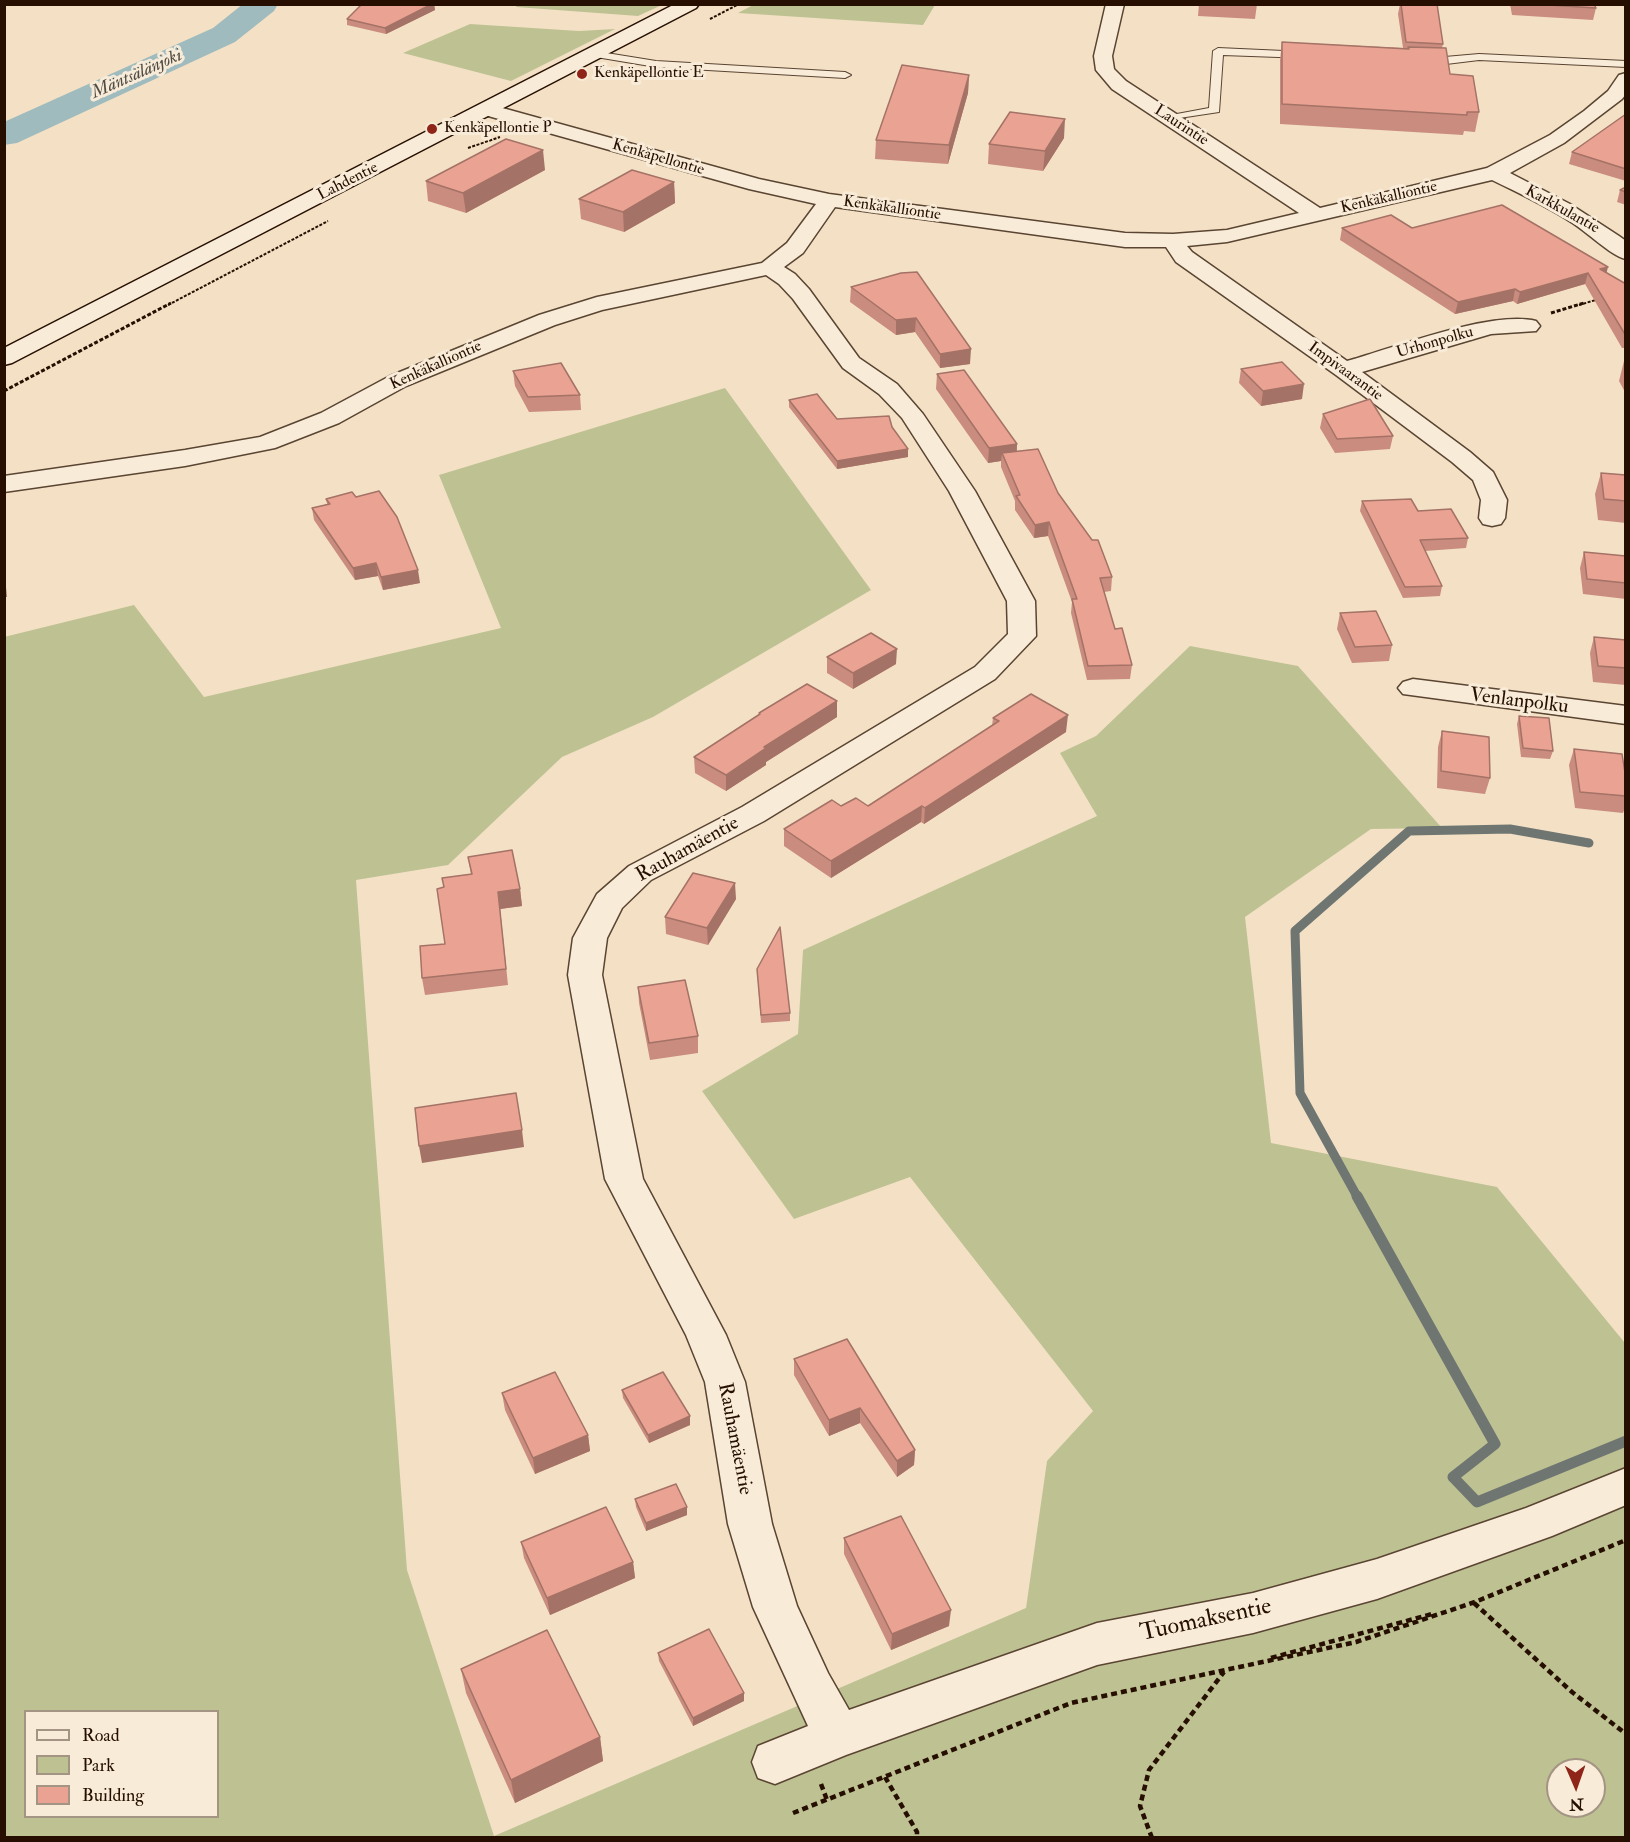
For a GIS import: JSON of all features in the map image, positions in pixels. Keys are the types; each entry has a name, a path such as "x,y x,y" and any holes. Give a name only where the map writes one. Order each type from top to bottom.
{"street":[{"name":"Lahdentie","path":"4,358 690,4"},
{"name":"Laurintie","path":"1114,4 1103,56 1105,70 1119,85 1317,215"},
{"name":"Kenkäkalliontie","path":"4,484 141,465 266,443 330,418 398,381 547,320 597,304 769,268 795,248 829,200 1125,240 1173,241 1227,236 1494,173 1557,139 1583,121 1615,95 1626,79"},
{"name":"Kenkäpellontie","path":"488,110 756,185 829,200"},
{"name":"Karkkulantie","path":"1494,173 1577,214 1626,253"},
{"name":"Impivaarantie","path":"1173,241 1184,257 1432,434 1484,477 1494,500 1492,518"},
{"name":"Rauhamäentie","path":"769,268 788,279 801,294 851,363 888,389 911,414 962,491 1021,601 1022,636 985,673 753,814 640,873 609,902 590,938 585,975 624,1179 706,1335 726,1382 750,1524 774,1607 812,1688 838,1736"},
{"name":"Urhonpolku","path":"1344,370 1490,327 1518,326"},
{"name":"Venlanpolku","path":"1413,688 1626,715"},
{"name":"Tuomaksentie","path":"775,1762 838,1736 1097,1644 1253,1613 1377,1579 1538,1523 1626,1486"}],"lane":[{"path":"1170,118 1215,110 1218,51 1322,56"},
{"path":"594,54 657,64 845,75"},
{"path":"1414,61 1438,62 1479,57 1626,64"}],"path":[{"path":"709,20 739,4"},
{"path":"462,151 507,135 532,122"},
{"path":"4,391 329,220"},
{"path":"1518,326 1604,297"},
{"path":"793,1813 1071,1703 1225,1671 1475,1602 1626,1540"},
{"path":"1475,1602 1572,1692 1626,1734"},
{"path":"1152,1838 1140,1806 1149,1770 1225,1671"},
{"path":"885,1777 917,1832 917,1838"}],"green space":[{"path":"518,4 662,5 638,16 516,7"},
{"path":"755,4 935,5 923,25 738,13"},
{"path":"470,24 579,31 615,29 511,81 403,53"},
{"path":"725,388 871,590 653,717 562,757 448,865 356,880 407,1570 494,1836 1026,1608 1047,1461 1093,1411 910,1177 794,1219 702,1091 798,1034 803,950 1097,816 1060,753 1096,736 1190,646 1298,666 1442,828 1371,829 1245,917 1271,1143 1497,1187 1625,1343 1625,1837 5,1837 4,637 134,605 204,697 501,628 439,475"}],"building":[{"path":"362,4 432,4 385,28 347,19"},
{"path":"1401,4 1437,4 1443,44 1406,42"},
{"path":"1533,4 1594,4 1596,8"},
{"path":"1282,42 1409,49 1408,47 1446,48 1450,74 1473,76 1479,112 1467,112 1467,115 1282,104"},
{"path":"902,65 969,75 949,145 876,140"},
{"path":"1010,112 1065,119 1045,151 989,144"},
{"path":"1626,114 1626,169 1572,152"},
{"path":"506,139 543,150 463,193 426,181"},
{"path":"632,170 674,182 623,212 579,199"},
{"path":"1502,205 1608,267 1600,269 1626,284 1626,336 1588,273 1520,292 1515,289 1458,302 1342,228 1391,215 1412,228"},
{"path":"917,272 971,349 940,354 916,318 896,320 851,287 901,273"},
{"path":"1282,362 1304,384 1263,391 1241,369"},
{"path":"561,363 580,395 528,397 513,371"},
{"path":"964,370 1017,444 989,448 937,374"},
{"path":"817,394 837,419 889,416 892,427 908,449 837,461 789,400"},
{"path":"1370,399 1393,436 1337,439 1323,414"},
{"path":"1038,449 1058,493 1092,540 1098,540 1112,577 1100,578 1115,629 1122,628 1132,665 1088,666 1072,599 1077,599 1049,522 1035,525 1016,496 1020,495 1002,453"},
{"path":"1601,473 1626,475 1626,501 1604,499"},
{"path":"379,491 397,517 418,570 381,577 376,563 353,568 312,508 330,504 326,499 352,492 356,497"},
{"path":"1411,499 1418,511 1451,509 1468,538 1420,540 1442,586 1405,587 1362,501"},
{"path":"1584,552 1626,556 1626,583 1587,579"},
{"path":"1376,611 1392,645 1355,647 1340,613"},
{"path":"871,633 897,649 853,673 827,657"},
{"path":"1594,637 1626,640 1626,668 1598,666"},
{"path":"807,684 837,701 764,747 766,748 726,775 694,757 759,713"},
{"path":"1031,694 1068,715 925,808 922,806 831,861 784,829 832,800 841,806 856,798 868,806 999,721 993,718"},
{"path":"1519,716 1549,718 1553,751 1523,748"},
{"path":"1442,731 1489,737 1490,778 1441,771"},
{"path":"1574,749 1622,754 1626,796 1580,792"},
{"path":"512,850 520,889 498,892 506,969 422,978 420,946 445,944 437,889 444,887 442,878 472,874 468,857"},
{"path":"693,873 735,883 707,928 665,917"},
{"path":"780,927 790,1013 761,1015 757,969"},
{"path":"685,980 698,1036 649,1043 638,987"},
{"path":"516,1093 522,1130 419,1146 415,1108"},
{"path":"847,1339 915,1450 897,1461 860,1408 829,1420 794,1359"},
{"path":"555,1372 588,1435 533,1458 502,1393"},
{"path":"663,1372 690,1416 648,1435 622,1390"},
{"path":"676,1484 687,1507 646,1523 635,1499"},
{"path":"606,1507 633,1562 547,1598 521,1542"},
{"path":"901,1516 951,1610 892,1634 844,1538"},
{"path":"709,1629 744,1693 693,1718 658,1653"},
{"path":"547,1630 600,1737 511,1780 461,1669"}],"waterway":[{"name":"Mäntsälänjoki","path":"4,135 224,35 263,4"},
{"path":"1358,1198 1300,1093 1295,931 1409,831 1510,829 1589,843"},
{"path":"1357,1196 1495,1444 1453,1477 1477,1502 1626,1441"}],"place":[{"name":"Kenkäpellontie E","path":"582,74"},
{"name":"Kenkäpellontie P","path":"432,129"}]}
